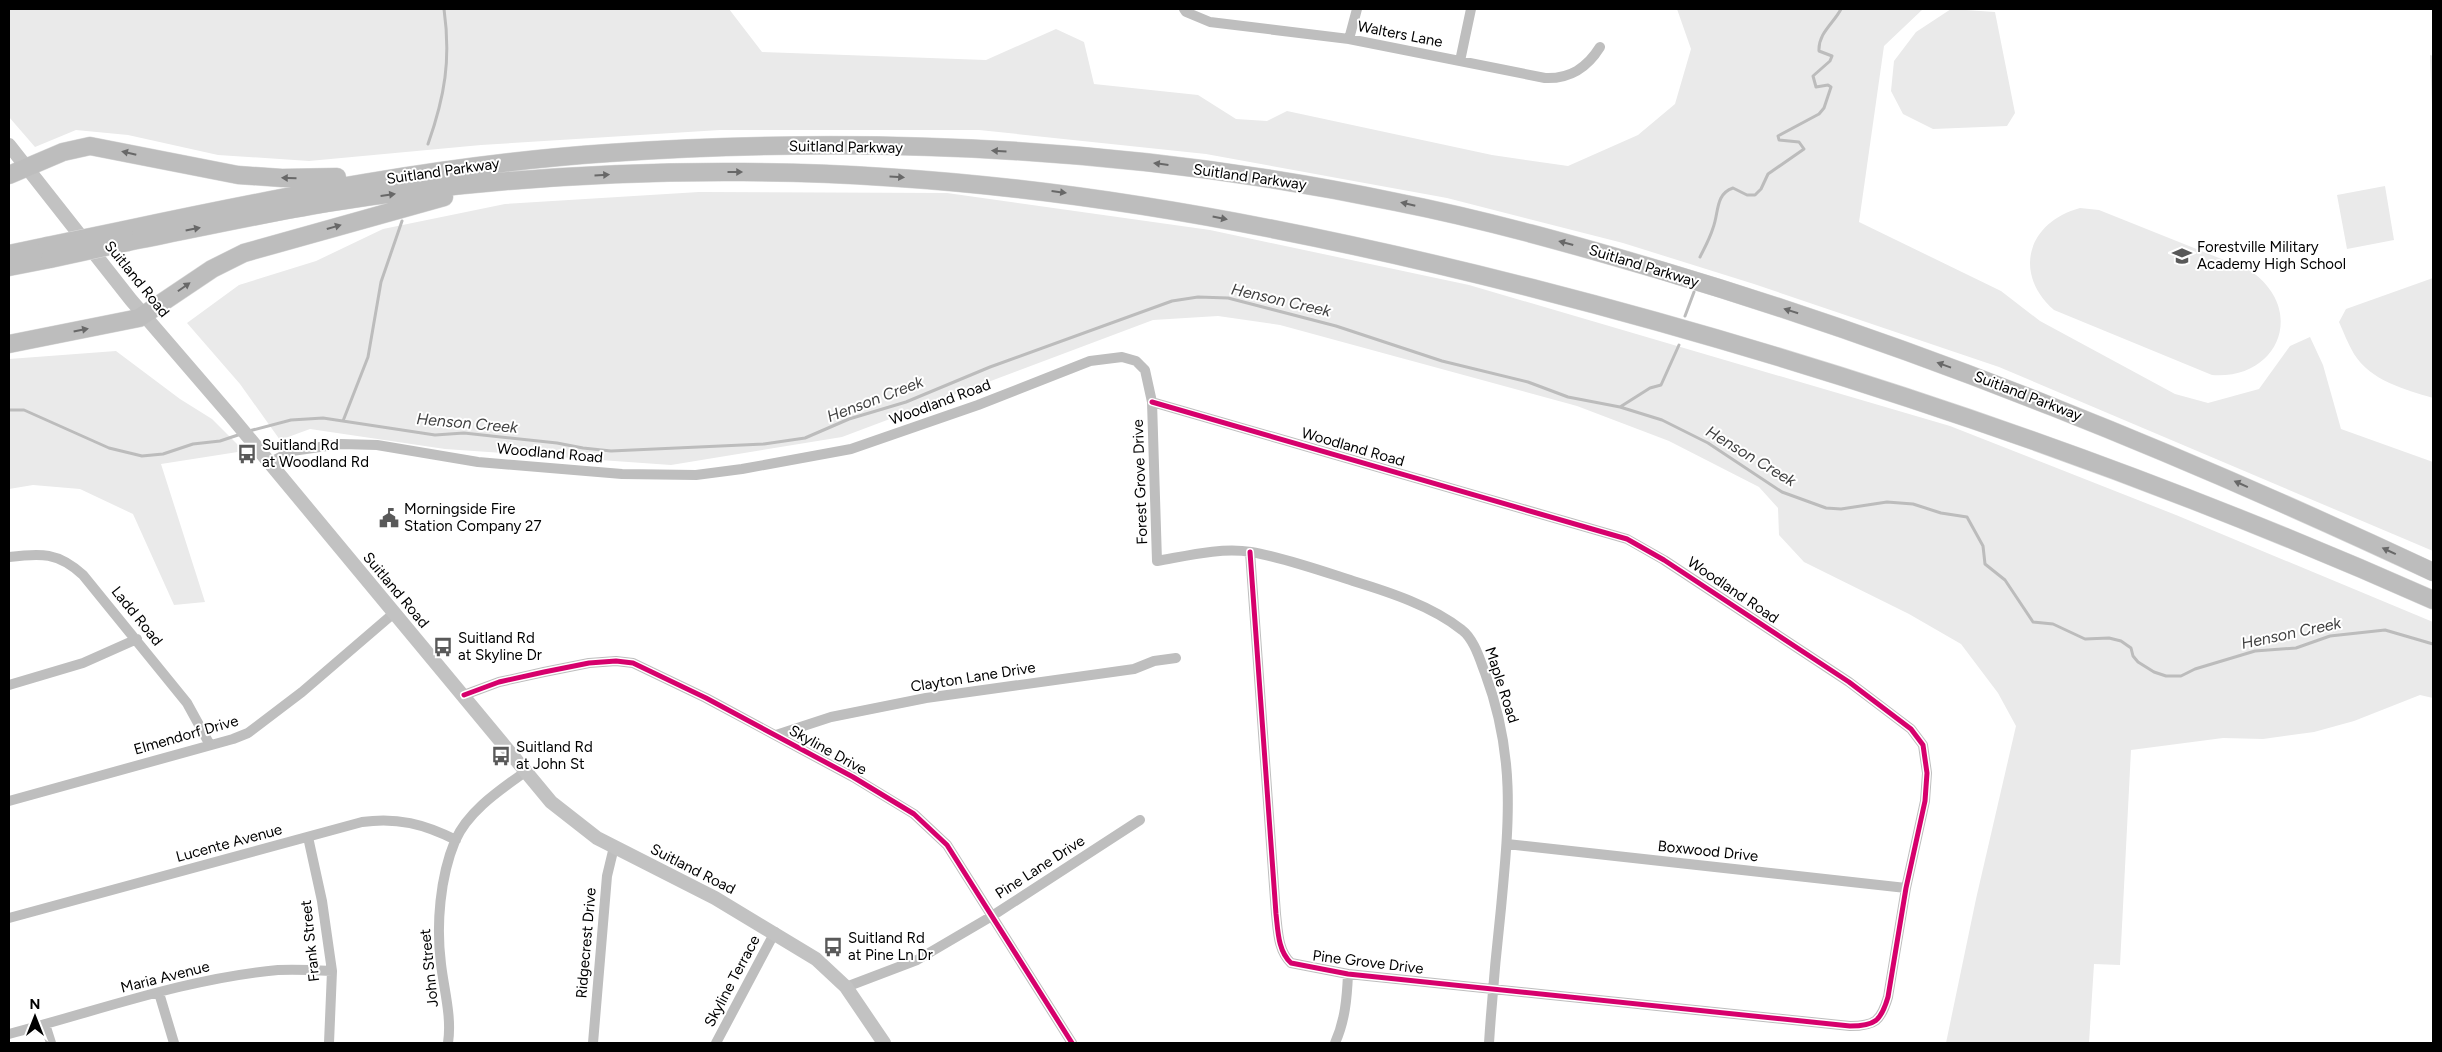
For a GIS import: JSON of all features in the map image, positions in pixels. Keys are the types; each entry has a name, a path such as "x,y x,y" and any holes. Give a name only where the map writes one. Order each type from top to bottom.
{"highway":[{"path":"9,175 63,152 90,146 111,148 211,171 267,178 329,177 403,167 459,168"},
{"name":"Suitland Parkway","path":"9,254 48,252 126,236 326,188 459,168 569,156 678,149 786,146 930,148 1038,153 1164,164 1253,176 1395,201 1606,254 1778,307 1923,357 2159,449 2282,502 2433,572"},
{"name":"Suitland Parkway","path":"126,236 334,202 442,188 553,178 748,172 856,175 1035,189 1142,204 1358,246 1622,312 1768,354 1914,400 2042,444 2187,498 2433,600"},
{"path":"9,344 126,322 145,316 212,269 256,249 434,200 553,178"},
{"name":"Suitland Parkway","path":"9,267 48,252"}],"main road":[{"name":"Suitland Road","path":"9,145 145,316 230,415 525,772 563,813 596,838 775,932 816,959 846,987 884,1043"}],"street":[{"name":"Walters Lane","path":"1184,9 1186,12 1210,22 1349,39 1526,76 1558,79 1579,70 1600,46"},
{"path":"1349,39 1357,9"},
{"path":"1460,61 1471,9"},
{"name":"Woodland Road","path":"269,463 292,451 341,444 377,445 478,462 622,474 696,475 742,469 850,449 970,408 1090,362 1112,357 1136,361 1145,370 1152,402 1608,532 1636,543 1664,560 1849,682 1911,729 1919,739 1926,754 1925,801 1906,888 1884,1012 1872,1024 1864,1026 1796,1020"},
{"name":"Forest Grove Drive","path":"1152,402 1157,561"},
{"name":"Maple Road","path":"1157,561 1212,553 1250,552 1391,593 1435,614 1464,631 1478,656 1488,681 1503,735 1510,786 1507,844 1489,1043"},
{"name":"Pine Grove Drive","path":"1250,552 1276,914 1282,949 1291,964 1348,974 1796,1020"},
{"name":"Ladd Road","path":"9,557 39,554 69,562 83,575 137,639 187,703 210,745"},
{"name":"Elmendorf Drive","path":"9,801 248,733 302,692 394,613"},
{"path":"9,685 83,663 137,639"},
{"name":"Clayton Lane Drive","path":"776,735 831,718 926,698 1134,669 1159,659 1176,658"},
{"name":"Skyline Drive","path":"464,696 499,682 589,663 616,661 633,663 649,669 776,735 914,814 947,845 1072,1043"},
{"name":"John Street","path":"448,1043 449,1012 441,963 439,928 445,879 456,840 489,799 525,772"},
{"name":"Lucente Avenue","path":"9,918 362,822 384,819 421,824 456,840"},
{"name":"Pine Lane Drive","path":"846,987 917,960 992,916 1140,820"},
{"name":"Frank Street","path":"308,836 325,916 332,971 329,1043"},
{"name":"Boxwood Drive","path":"1507,844 1906,888"},
{"name":"Ridgecrest Drive","path":"593,1043 607,876 614,847"},
{"name":"Skyline Terrace","path":"716,1043 775,932"},
{"name":"Maria Avenue","path":"9,1034 159,993 245,974 280,970 332,971"},
{"path":"1335,1043 1342,1029 1346,1008 1348,974"},
{"path":"159,993 174,1043"},
{"path":"45,1024 51,1043"}],"shaded area":[{"path":"9,9 729,9 762,52 986,60 1056,29 1084,42 1094,84 1198,95 1236,119 1267,121 1287,111 1492,155 1568,166 1638,135 1675,104 1691,49 1677,9 1923,9 1884,46 1859,222 2001,291 2040,321 2175,394 2208,403 2259,389 2290,346 2310,337 2323,365 2341,429 2433,462 2433,551 1999,367 1754,284 1623,243 1447,198 1206,154 979,130 720,130 481,145 309,161 218,155 128,135 76,130 35,147 9,117"},
{"path":"1951,9 1995,12 2015,113 2007,126 1933,129 1903,114 1891,91 1894,61 1916,32"},
{"path":"2430,55 2433,56 2433,110 2432,105"},
{"path":"2385,186 2394,240 2347,249 2337,195"},
{"path":"699,192 947,193 1210,230 1469,285 1950,426 2176,515 2433,622 2433,698 2420,695 2354,721 2314,732 2263,739 2223,738 2131,750 2120,965 2094,964 2089,1043 1946,1043 1976,899 2016,726 1998,693 1961,644 1909,614 1804,562 1779,535 1778,508 1759,487 1669,441 1577,406 1280,325 1218,316 1153,320 842,437 671,465 445,449 310,429 280,440 240,384 187,323 239,285 316,261 383,229 505,204"},
{"path":"2080,208 2099,210 2249,270 2267,286 2277,303 2281,321 2278,339 2269,354 2255,366 2235,373 2212,375 2054,310 2041,296 2033,280 2030,265 2032,250 2038,237 2048,225 2062,215"},
{"path":"2433,278 2433,398 2389,383 2369,371 2354,354 2339,322 2346,309"},
{"path":"116,351 180,399 212,419 244,451 161,464 205,602 174,605 133,514 80,489 33,485 9,489 9,359"}],"waterway":[{"path":"428,144 439,110 445,77 447,44 444,9"},
{"path":"1700,257 1712,232 1718,205 1723,195 1733,188 1747,195 1755,195 1761,189 1768,174 1804,149 1799,142 1779,140 1778,136 1819,114 1824,108 1831,87 1828,85 1816,87 1813,76 1830,61 1832,56 1819,51 1819,45 1824,33 1841,9"},
{"path":"343,421 368,357 381,282 402,221"},
{"path":"1685,316 1694,292"},
{"name":"Henson Creek","path":"249,431 291,420 323,418 435,435 464,433 611,451 764,444 805,438 849,419 906,402 990,367 1172,301 1198,297 1228,298 1336,326 1442,361 1528,382 1568,397 1620,407 1662,420 1708,443 1782,492 1826,508 1841,509 1887,502 1913,504 1941,513 1967,517 1983,546 1985,564 2005,580 2033,622 2053,624 2085,639 2109,638 2121,641 2131,648 2133,656 2138,662 2154,672 2166,676 2181,676 2195,669 2255,651 2296,648 2330,636 2385,630 2433,644"},
{"path":"1620,407 1650,388 1661,385 1679,345"},
{"name":"Henson Creek","path":"9,410 24,410 109,448 142,456 163,454 193,444 220,441 241,434"}],"cycle path":[{"path":"1152,402 1627,539 1664,560 1849,682 1911,729 1923,745 1927,773 1925,801 1906,888 1888,997 1883,1012 1871,1023 1850,1026 1348,974 1291,963 1281,947 1276,914 1250,552"},
{"path":"464,695 499,682 589,663 616,661 633,663 706,698 853,777 914,814 947,845 1072,1043"}],"place":[{"name":"Forestville Military Academy High School","path":"2182,256"},
{"name":"Suitland Rd at Woodland Rd","path":"247,454"},
{"name":"Morningside Fire Station Company 27","path":"389,518"},
{"name":"Suitland Rd at Skyline Dr","path":"443,647"},
{"name":"Suitland Rd at John St","path":"501,756"},
{"name":"Suitland Rd at Pine Ln Dr","path":"833,947"}]}
